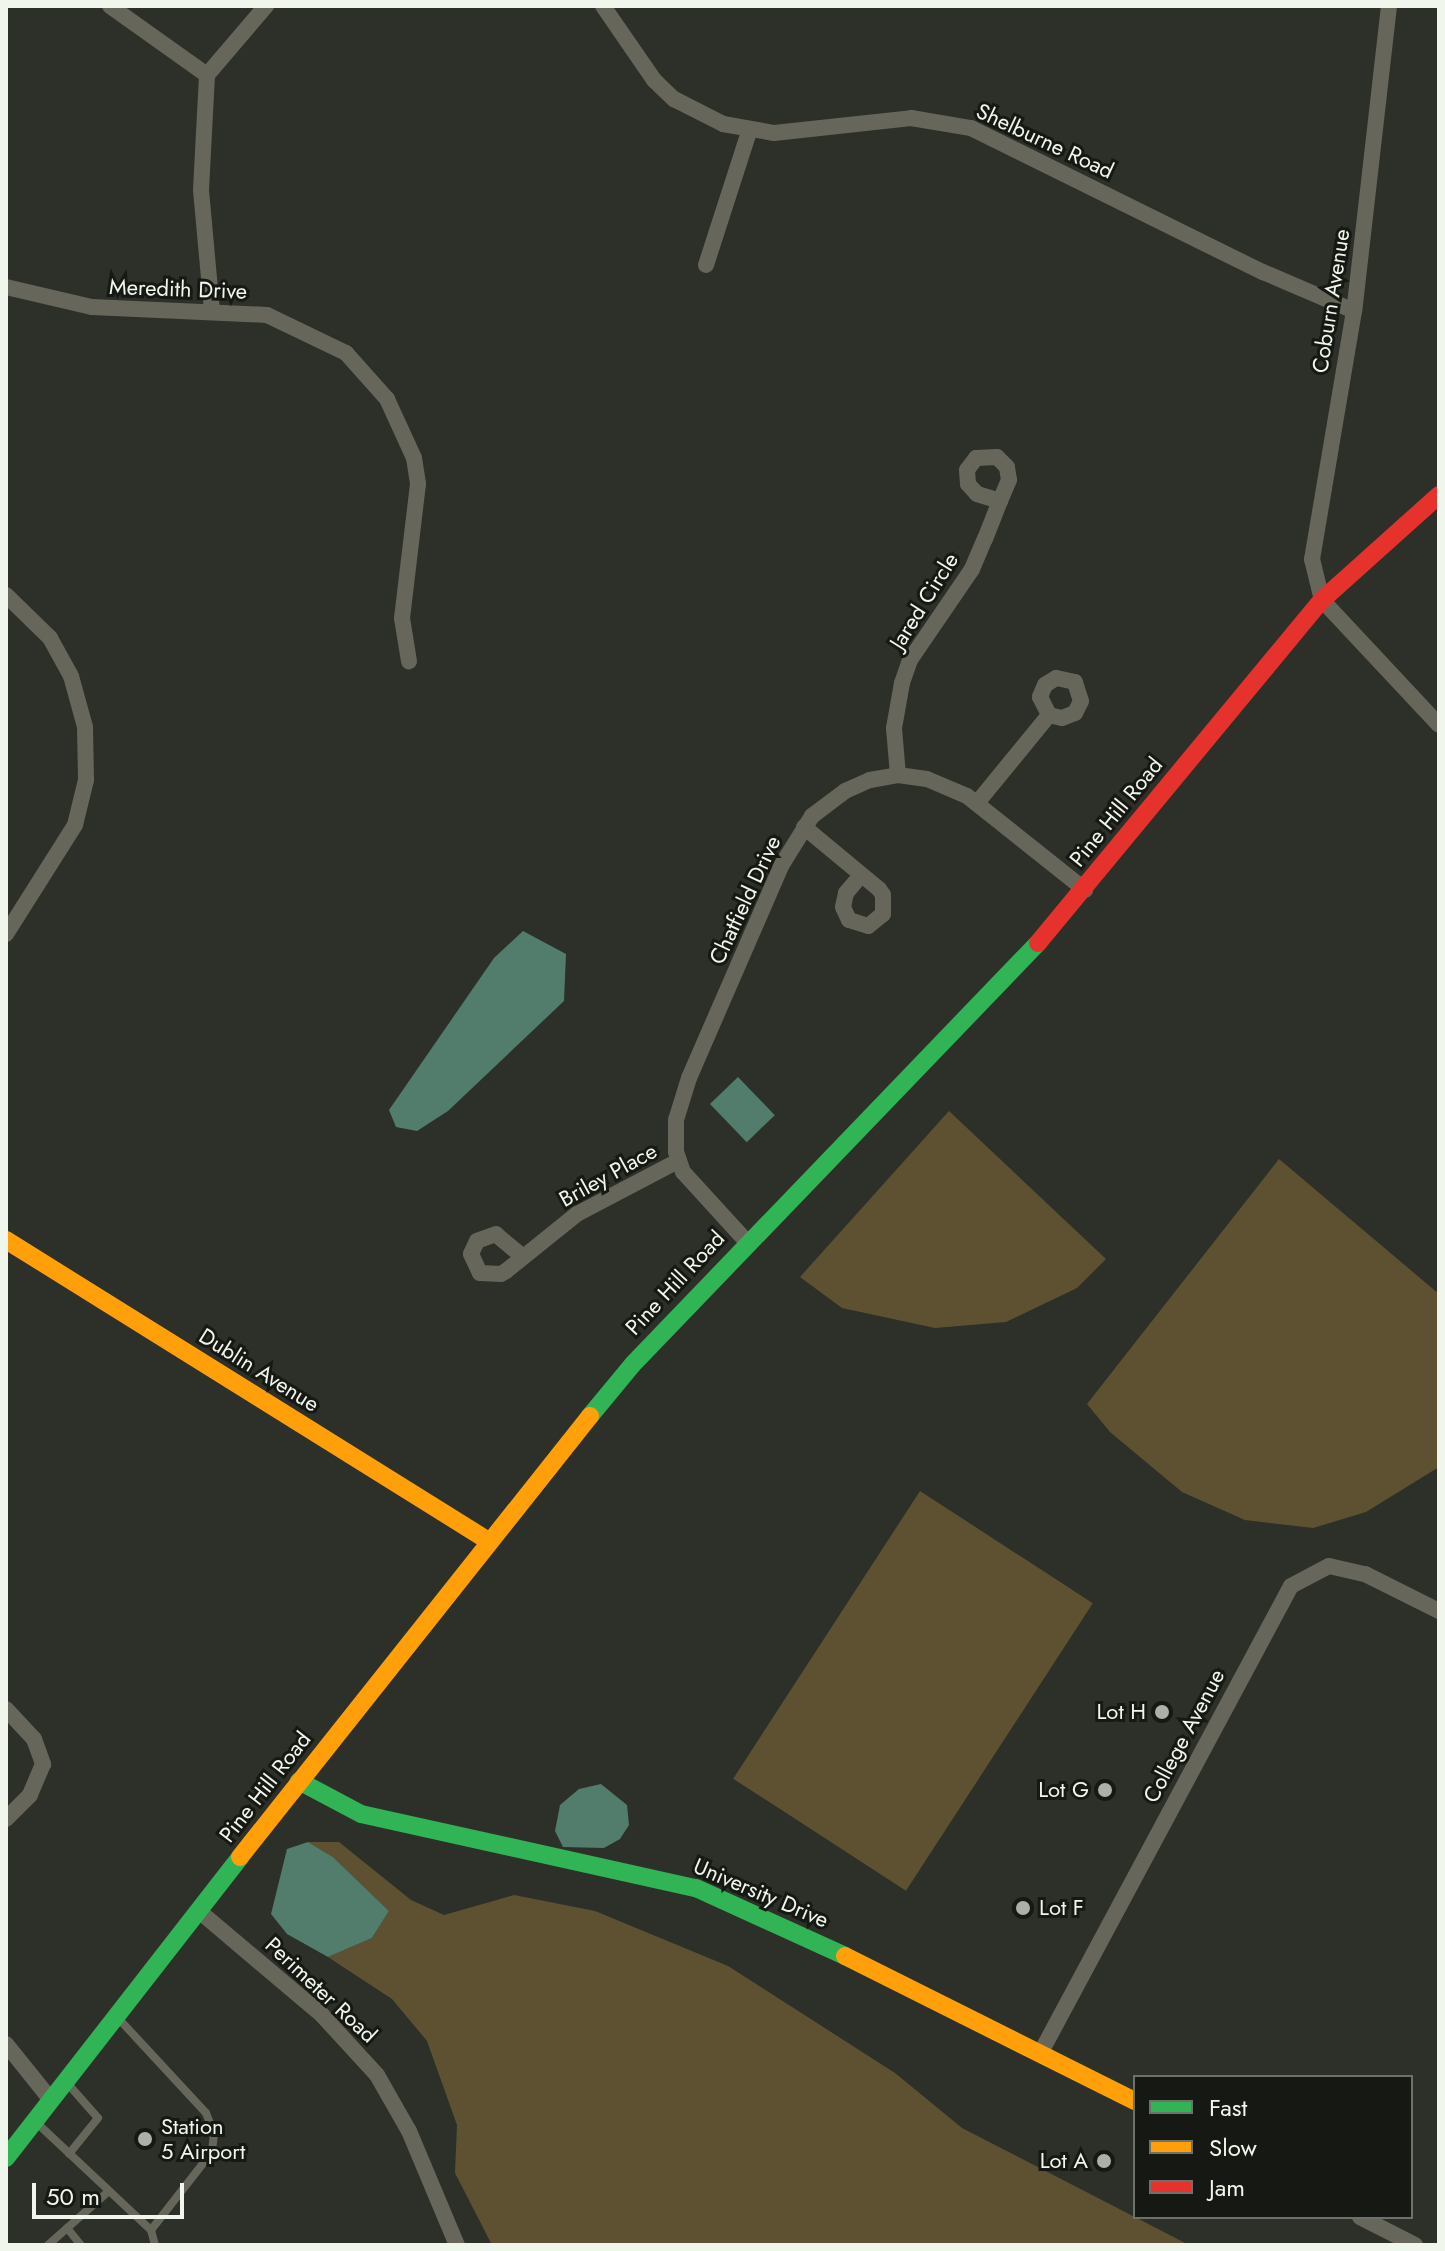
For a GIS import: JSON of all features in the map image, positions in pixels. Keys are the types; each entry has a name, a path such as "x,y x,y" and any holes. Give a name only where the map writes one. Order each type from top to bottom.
{"street":[{"path":"110,6 207,75"},
{"path":"212,311 201,190 207,75 266,6"},
{"name":"Shelburne Road","path":"603,6 637,59 674,99 749,132 911,118 971,128 1263,272 1354,311"},
{"name":"Coburn Avenue","path":"1322,600 1312,559 1314,526 1354,311 1389,6"},
{"path":"706,265 749,132"},
{"name":"Meredith Drive","path":"6,287 80,306 267,315 346,353 387,399 403,425 418,484 402,618 409,661"},
{"name":"Pine Hill Road","path":"6,2158 487,1540 633,1364 1085,890 1322,600 1439,495"},
{"name":"Jared Circle","path":"898,775 894,728 902,683 910,660 962,588 1000,501"},
{"path":"6,595 50,638 71,676 85,727 86,780 75,825 9,924"},
{"path":"1322,600 1439,725"},
{"path":"977,803 1049,715"},
{"name":"Chatfield Drive","path":"678,1161 676,1120 689,1078 781,866 804,827 845,791 898,775 942,784 977,803 1085,890"},
{"path":"804,827 861,875"},
{"path":"678,1161 747,1242"},
{"name":"Briley Place","path":"523,1257 577,1214 678,1161"},
{"name":"Dublin Avenue","path":"6,1240 487,1540"},
{"name":"College Avenue","path":"1041,2052 1291,1586 1329,1566 1365,1574 1439,1611"},
{"path":"6,1709 34,1739 43,1764 30,1795 6,1819"},
{"name":"University Drive","path":"299,1781 361,1814 696,1888 760,1913 1133,2100"},
{"name":"Perimeter Road","path":"199,1911 322,2015 377,2075 409,2131 457,2245"},
{"path":"6,2044 51,2100"},
{"path":"1364,2219 1415,2245"}],"lane":[{"path":"116,2017 176,2074 206,2113 214,2133 212,2152 151,2230"},
{"path":"66,2082 98,2118 69,2154"},
{"path":"34,2121 151,2230 155,2245"},
{"path":"48,2245 109,2191"},
{"path":"67,2228 81,2245"}],"shaded area":[{"path":"523,931 566,954 564,1001 448,1111 417,1131 396,1127 389,1110 494,958"},
{"path":"738,1077 775,1115 747,1142 710,1104"},
{"path":"949,1111 1106,1259 1077,1288 1006,1322 935,1328 842,1308 800,1277"},
{"path":"1279,1159 1439,1294 1439,1467 1366,1512 1313,1528 1245,1520 1182,1492 1110,1432 1087,1404"},
{"path":"920,1491 1093,1603 906,1891 733,1779"},
{"path":"601,1784 627,1805 629,1825 620,1839 604,1848 563,1847 555,1831 560,1805 579,1789"},
{"path":"308,1842 339,1842 411,1900 444,1915 514,1895 595,1911 728,1966 895,2073 962,2128 1133,2216 1133,2219 1189,2245 492,2245 455,2173 457,2125 427,2041 392,1999 328,1957 372,1938 389,1911 333,1857"},
{"path":"308,1842 333,1857 389,1911 372,1938 328,1957 287,1934 271,1914 287,1849"}],"traffic: fast":[{"path":"590,1416 633,1364 1038,943"},
{"path":"299,1781 361,1814 696,1888 845,1956"},
{"path":"6,2158 240,1857"}],"traffic: slow":[{"path":"6,1240 487,1540"},
{"path":"240,1857 590,1416"},
{"path":"845,1956 1133,2100"}],"traffic: jam":[{"path":"1038,943 1322,600 1439,495"}],"place":[{"name":"Lot H","path":"1162,1712"},
{"name":"Lot G","path":"1105,1790"},
{"name":"Lot F","path":"1023,1908"},
{"name":"Station 5 Airport","path":"145,2139"},
{"name":"Lot A","path":"1104,2161"}]}
